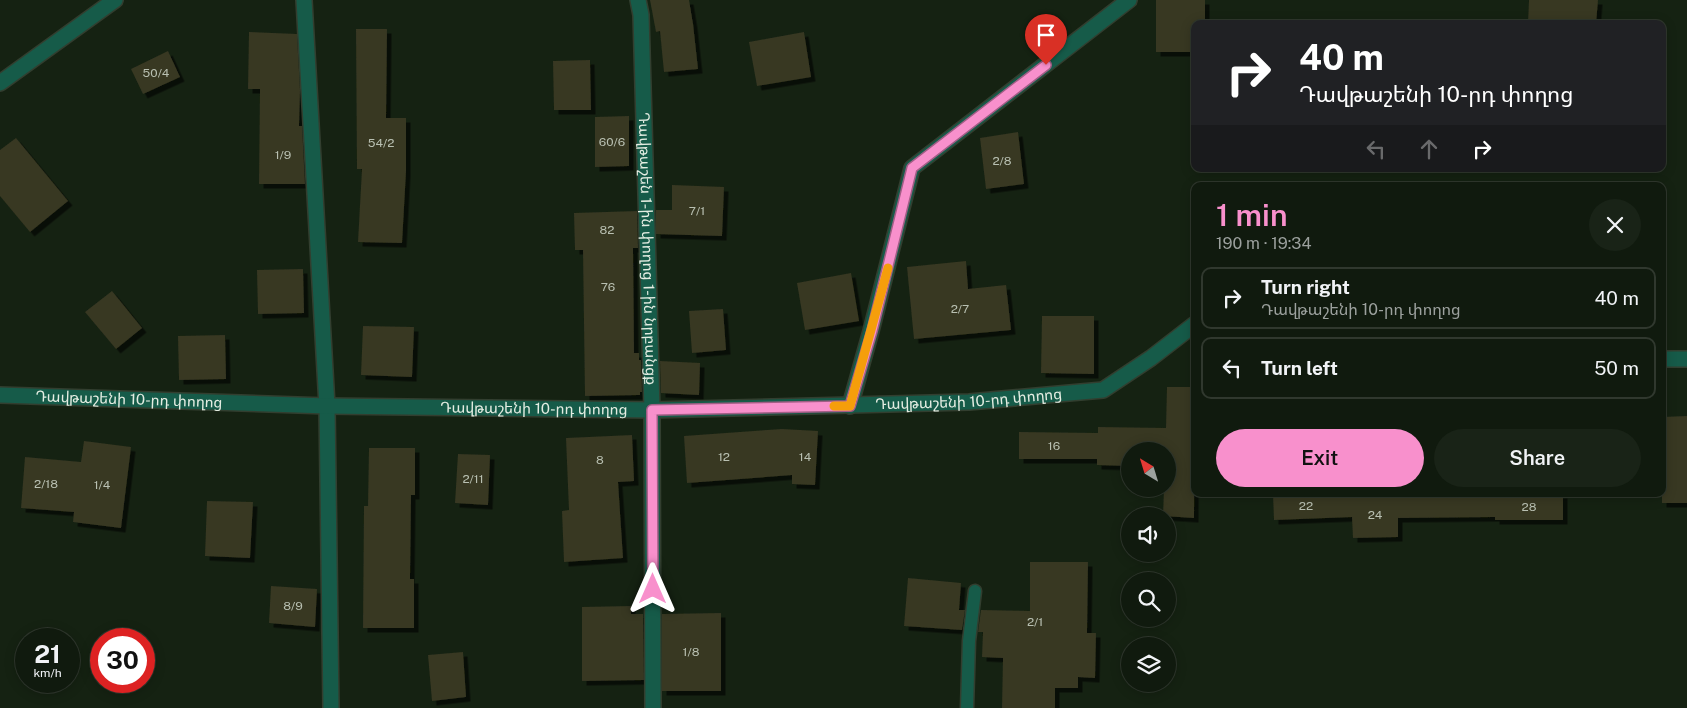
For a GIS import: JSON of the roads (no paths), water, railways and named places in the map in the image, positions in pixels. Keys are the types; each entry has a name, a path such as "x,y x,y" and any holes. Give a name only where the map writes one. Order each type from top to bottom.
{"street":[{"path":"0,83 115,0"},
{"path":"304,0 327,406 331,708"},
{"name":"Դավթաշեն 1-ին փողոց 1-ին նրբանցք","path":"638,0 641,15 652,410 654,708"},
{"path":"850,406 872,331 912,168 1129,0"},
{"name":"Դավթաշենի 10-րդ փողոց","path":"0,395 327,406 652,410 969,402 1103,390 1191,327"},
{"path":"1666,359 1687,360"}],"lane":[{"path":"967,708 969,641 975,591"}]}
